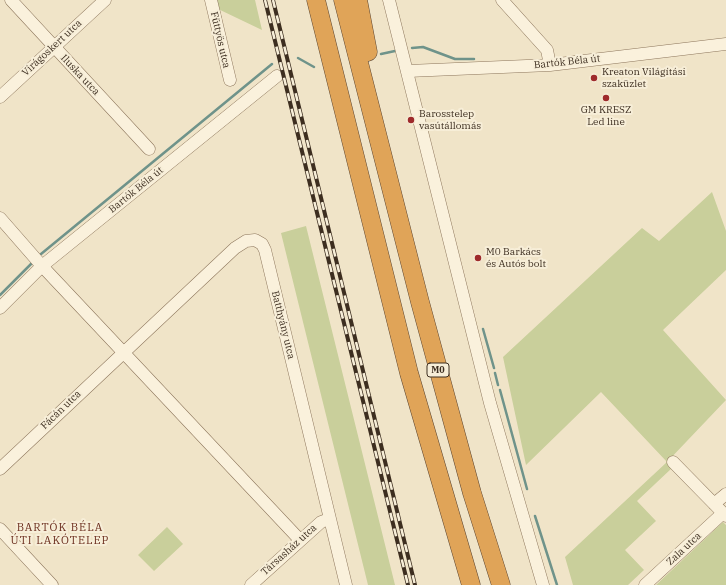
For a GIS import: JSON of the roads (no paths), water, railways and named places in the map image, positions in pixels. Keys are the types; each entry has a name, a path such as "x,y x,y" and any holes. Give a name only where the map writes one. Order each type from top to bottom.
{"highway":[{"path":"316,0 409,373 472,585"},
{"name":"M0","path":"343,0 420,302 470,486 501,585"},
{"path":"358,0 376,95 382,154"}],"street":[{"name":"Iluska utca","path":"11,0 149,149"},
{"name":"Virágoskert utca","path":"0,97 105,0"},
{"name":"Füttyös utca","path":"211,0 230,80"},
{"path":"389,0 490,403 543,585"},
{"path":"502,0 547,50 550,65"},
{"name":"Bartók Béla út","path":"408,71 550,65 726,44"},
{"name":"Bartók Béla út","path":"0,308 42,266 277,76"},
{"path":"0,218 42,266 300,540"},
{"name":"Batthyány utca","path":"123,352 234,248 246,241 255,240 262,244 346,585"},
{"name":"Fácán utca","path":"0,469 123,352"},
{"path":"673,462 721,511"},
{"name":"Zala utca","path":"645,585 721,511 726,494"},
{"name":"Társasház utca","path":"251,585 321,522 330,519"},
{"path":"0,529 52,585"}],"waterway":[{"path":"412,48 423,47 455,59 474,59"},
{"path":"381,54 395,51"},
{"path":"298,58 314,67"},
{"path":"41,254 272,64"},
{"path":"0,295 32,263"},
{"path":"483,329 494,368"},
{"path":"495,373 498,385"},
{"path":"500,390 527,489"},
{"path":"535,516 557,585"}],"railway":[{"path":"265,0 408,585"},
{"path":"273,0 415,585"}],"place":[{"name":"Kreaton Világítási szaküzlet","path":"594,78"},
{"name":"GM KRESZ Led line","path":"606,98"},
{"name":"Barosstelep vasútállomás","path":"411,120"},
{"name":"M0 Barkács és Autós bolt","path":"478,258"}],"district":[{"name":"BARTÓK BÉLA ÚTI LAKÓTELEP","path":"60,534"}]}
